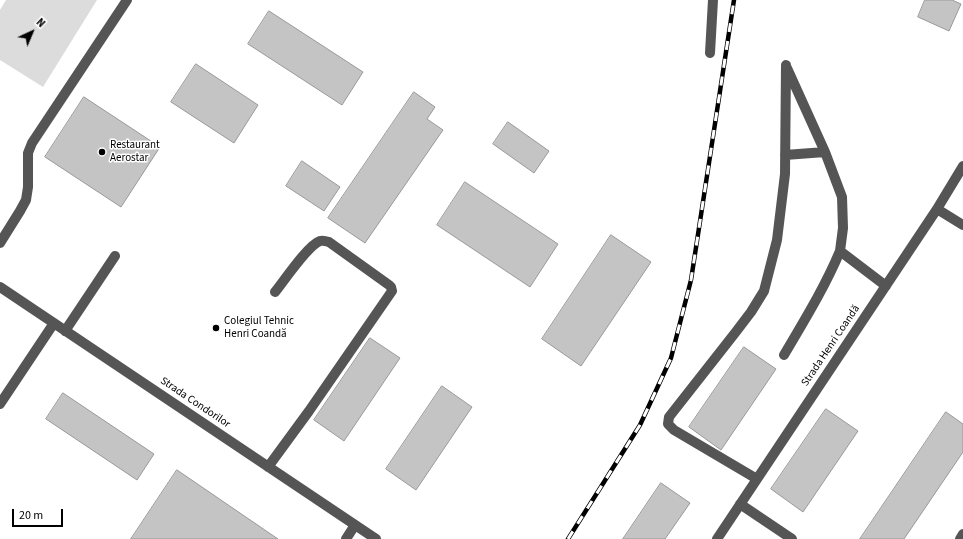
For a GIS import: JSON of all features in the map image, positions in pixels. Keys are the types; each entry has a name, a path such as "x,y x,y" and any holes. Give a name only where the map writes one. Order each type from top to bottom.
{"street":[{"path":"0,243 26,200 28,188 28,153 32,143 127,0"},
{"path":"710,53 713,0"},
{"path":"757,478 674,430 668,424 669,417 735,333 764,291 777,240 785,174 786,64 825,152 842,197 843,228 840,251 833,268 784,355"},
{"path":"785,155 825,152"},
{"name":"Strada Henri Coandă","path":"717,539 886,286 963,166"},
{"path":"937,208 963,225"},
{"path":"268,466 392,292 389,285 379,276 329,242 324,241 320,241 306,252 275,292"},
{"path":"840,251 886,286"},
{"path":"65,330 115,256"},
{"name":"Strada Condorilor","path":"0,287 376,539"},
{"path":"0,404 54,323"},
{"path":"740,504 792,539"},
{"path":"346,539 355,525"},
{"path":"960,539 963,534"}],"shaded area":[{"path":"6,0 97,0 43,87 0,60 0,10"}],"building":[{"path":"925,0 952,0 961,4 949,31 918,17"},
{"path":"269,11 363,72 342,105 248,44"},
{"path":"196,64 258,105 234,143 171,102"},
{"path":"414,92 435,107 427,119 443,130 365,243 328,218"},
{"name":"Restaurant Aerostar","path":"84,97 160,147 121,207 45,157"},
{"path":"508,122 549,151 534,173 493,144"},
{"path":"302,161 340,187 324,211 286,186"},
{"path":"465,182 558,244 530,287 437,225"},
{"path":"611,235 651,262 581,366 542,339"},
{"path":"370,338 400,358 344,441 314,420"},
{"path":"744,347 776,369 721,450 689,427"},
{"path":"442,386 472,407 416,490 386,469"},
{"path":"63,393 154,454 137,480 46,419"},
{"path":"826,409 858,431 803,512 771,489"},
{"path":"946,412 963,424 963,452 904,539 860,539"},
{"path":"177,470 278,539 131,539"},
{"path":"661,483 690,503 665,539 623,539"}],"railway":[{"path":"568,539 640,425 671,358 691,280 734,0"}],"place":[{"name":"Restaurant Aerostar","path":"102,152"},
{"name":"Colegiul Tehnic Henri Coandă","path":"216,328"}]}
